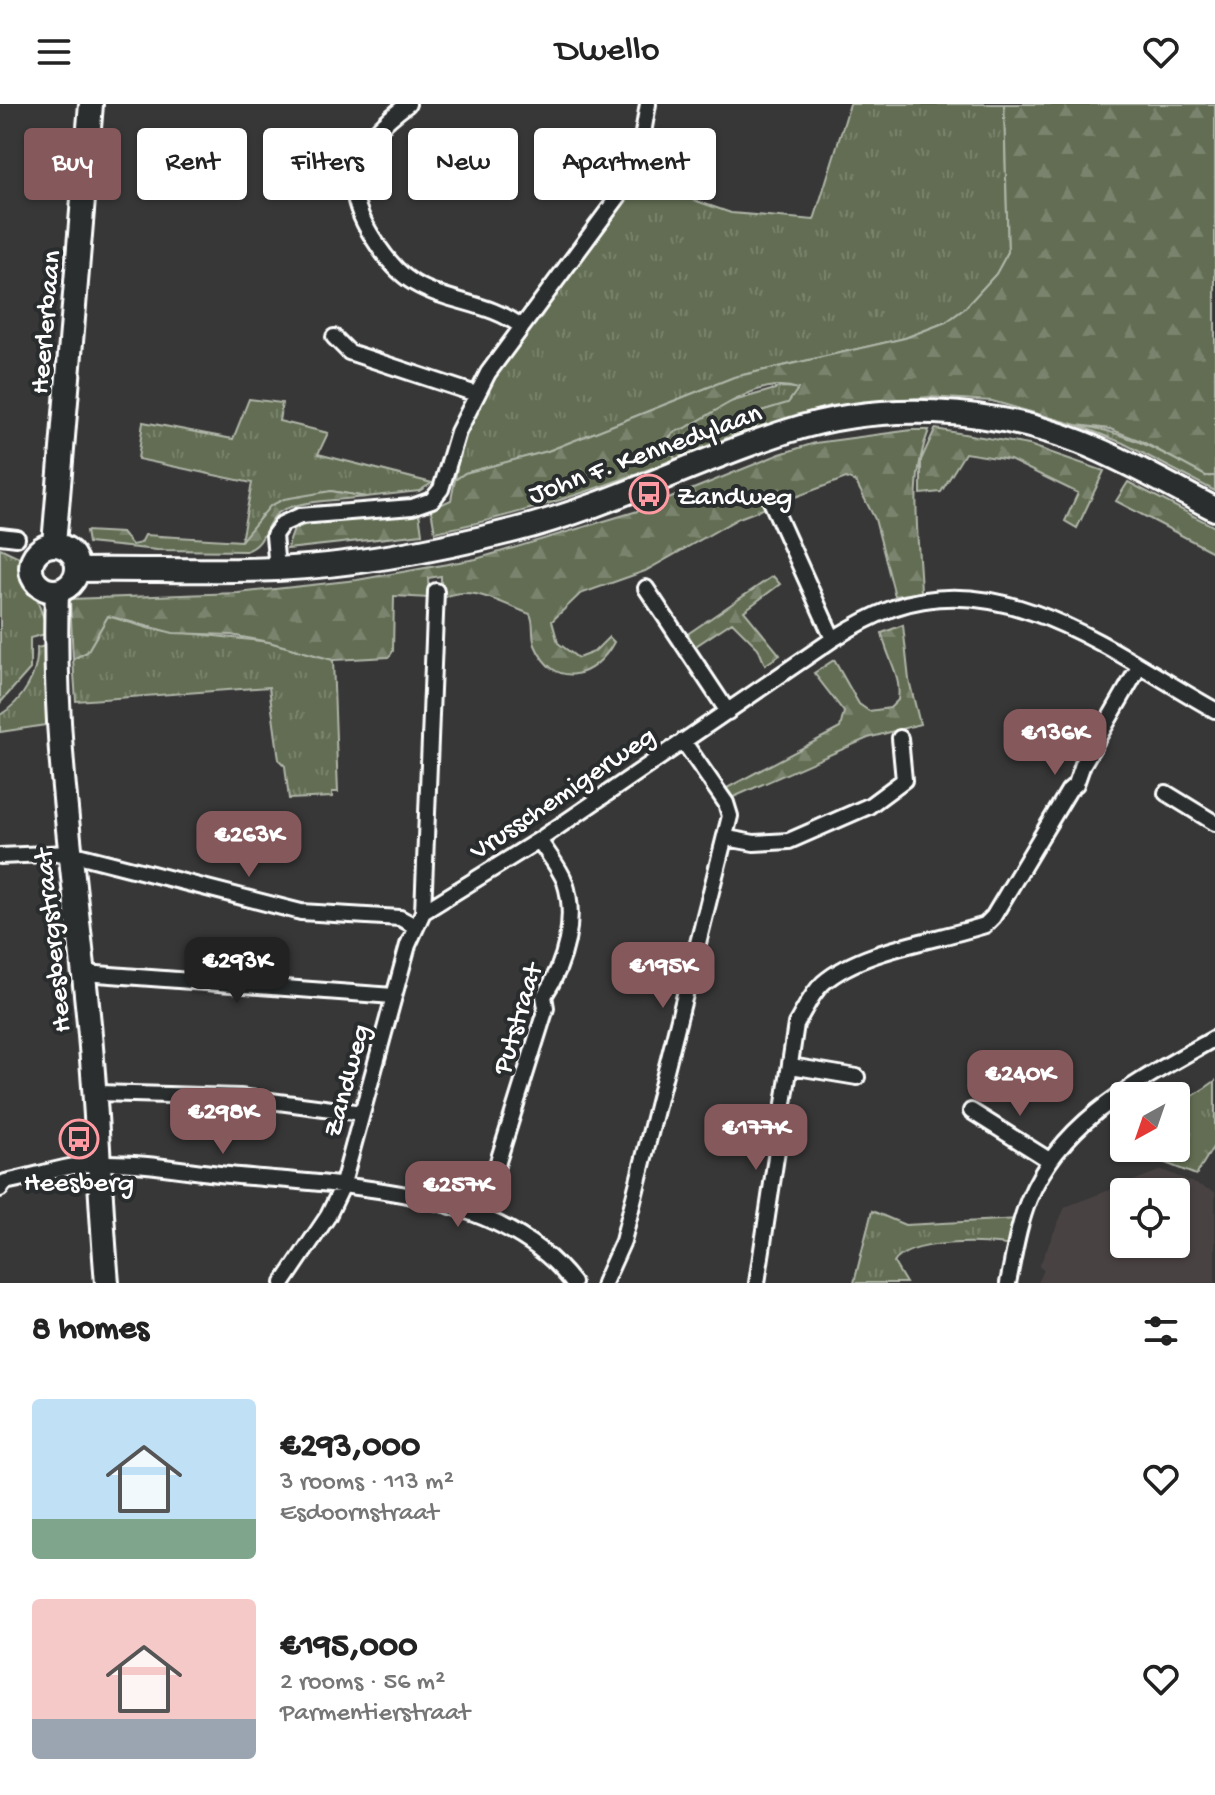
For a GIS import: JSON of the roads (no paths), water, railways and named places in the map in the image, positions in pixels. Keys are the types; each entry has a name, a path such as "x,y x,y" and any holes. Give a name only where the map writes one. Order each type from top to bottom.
{"street":[{"name":"Heerlerbaan","path":"54,544 91,104"},
{"path":"408,104 387,110 366,140 355,163 354,197 361,221 402,276 426,289 497,311 522,327"},
{"path":"277,569 274,535 287,520 300,516 412,507 432,500 441,489 458,432 476,394 621,193 641,145 648,104"},
{"path":"334,337 349,352 476,394"},
{"name":"John F. Kennedylaan","path":"77,570 277,569 365,562 519,529 624,495 789,430 843,418 895,413 990,418 1040,429 1097,449 1215,509"},
{"path":"770,499 833,639"},
{"path":"0,536 17,538"},
{"path":"54,544 71,552 77,570 71,584 57,591 38,586 30,567 40,548 54,544"},
{"path":"646,588 728,712"},
{"name":"Heesbergstraat","path":"57,591 55,640 70,853 97,1093 107,1283"},
{"name":"Zandweg","path":"283,1283 328,1216 342,1187 393,996 415,926 423,912 436,591"},
{"name":"Vrusschemigerweg","path":"423,912 539,840 833,639 894,608 925,600 977,599 1027,609 1058,621 1215,710"},
{"path":"757,1283 796,1024 824,982 842,971 886,953 985,925 993,917 1069,790 1076,784 1083,764 1139,667"},
{"path":"727,838 754,843 789,841 869,806 904,780 900,738"},
{"path":"604,1283 623,1241 727,838 730,816 726,803 683,741"},
{"path":"1166,793 1215,823"},
{"name":"Putstraat","path":"481,1216 546,1008 544,996 567,941 571,912 565,880 539,840"},
{"path":"0,856 70,853 301,912 400,918 415,926"},
{"path":"84,973 393,996"},
{"path":"1008,1283 1028,1201 1049,1160 1111,1098 1215,1038"},
{"path":"791,1066 857,1077"},
{"path":"97,1093 240,1097 362,1113"},
{"path":"971,1111 1049,1160"},
{"path":"0,1189 5,1182 101,1163 342,1187 422,1200 481,1216 533,1244 573,1283"}],"place":[{"name":"Zandweg","path":"649,494"},
{"name":"Heesberg","path":"79,1139"}]}
